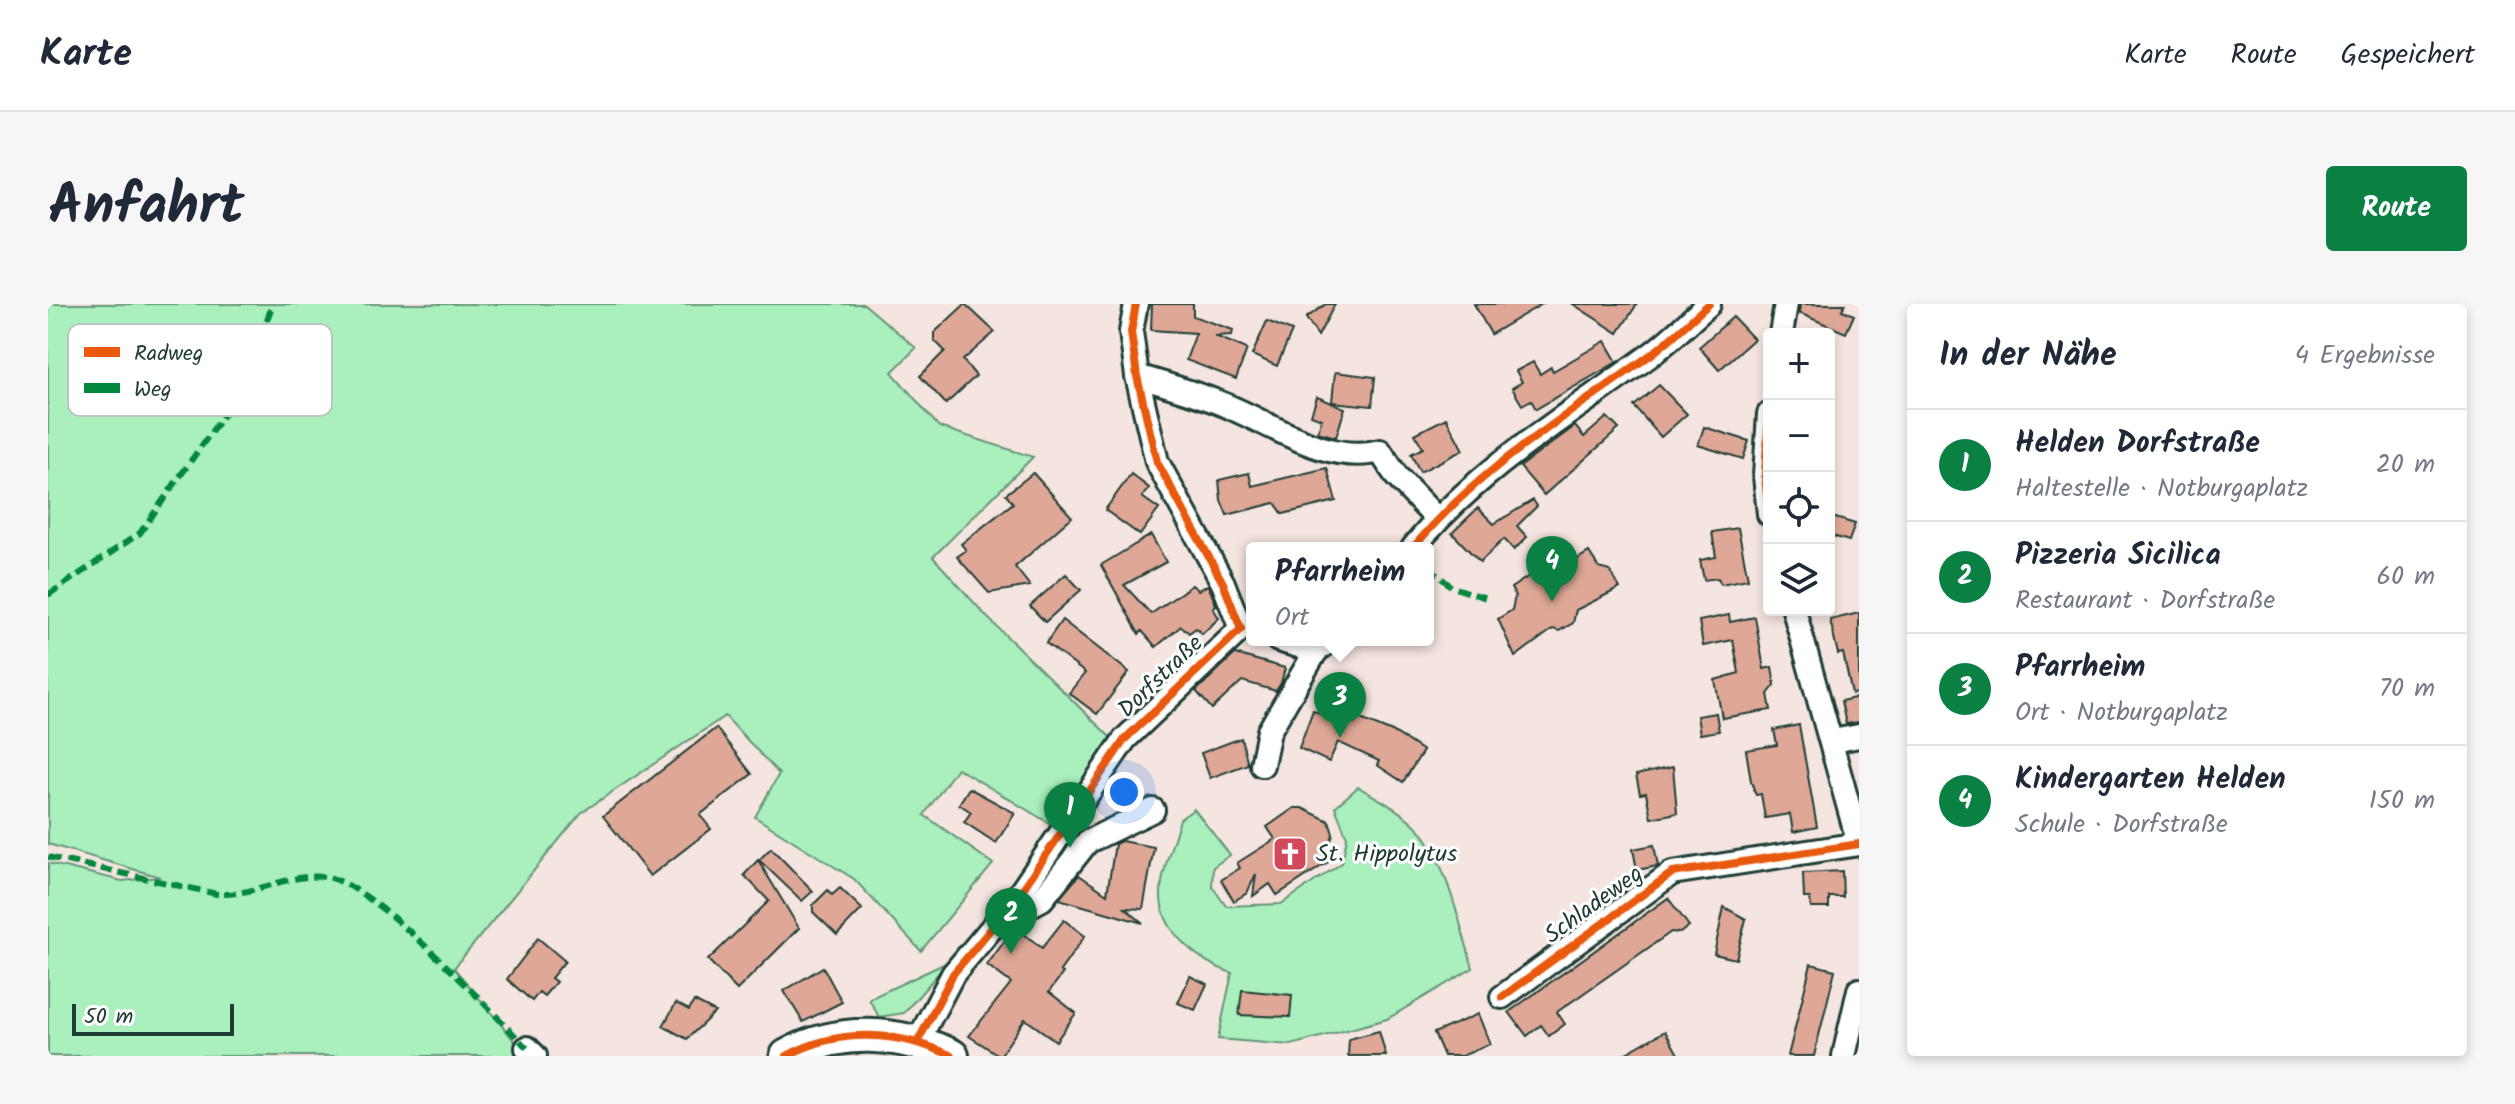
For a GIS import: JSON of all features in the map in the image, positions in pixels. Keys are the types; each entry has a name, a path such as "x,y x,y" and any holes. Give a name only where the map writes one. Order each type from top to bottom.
{"main road":[{"path":"787,1056 811,1045 850,1036 872,1035 917,1043 952,1056"}],"street":[{"path":"1136,304 1131,332 1137,376 1157,462 1246,631"},
{"path":"1418,542 1437,519 1568,410 1651,355 1709,304"},
{"path":"1782,328 1786,304"},
{"path":"1137,376 1212,400 1297,440 1361,457 1380,451 1397,477 1437,519"},
{"path":"1796,616 1833,741 1859,844"},
{"name":"Dorfstraße","path":"917,1043 953,974 1016,899 1125,739 1246,631"},
{"path":"1262,765 1269,731 1323,646"},
{"path":"1833,741 1859,736"},
{"path":"1016,899 1031,905 1042,899 1087,842 1153,810"},
{"name":"Schladeweg","path":"1502,997 1672,873 1859,844"},
{"path":"1844,1056 1859,990"}],"green space":[{"path":"48,304 864,304 916,348 892,372 939,427 1033,457 933,557 987,617 1112,739 1054,826 957,768 924,815 993,864 921,951 854,879 755,817 779,774 725,716 581,813 454,968 527,1056 48,1056 48,863 122,881 160,877 48,844"},
{"path":"1358,787 1405,817 1429,842 1452,896 1473,968 1387,1019 1291,1045 1218,1039 1232,973 1207,961 1183,943 1167,920 1162,906 1164,874 1180,819 1194,809 1230,855 1213,867 1212,886 1226,906 1281,904 1342,863 1347,837 1335,807"},
{"path":"948,962 904,1013 879,1017 869,999"}],"building":[{"path":"965,304 995,332 963,360 976,376 946,404 920,376 945,351 934,340 934,333"},
{"path":"1152,304 1193,304 1193,316 1233,330 1232,335 1215,336 1247,349 1236,379 1186,360 1196,333 1151,330"},
{"path":"1326,304 1335,304 1318,336 1306,318"},
{"path":"1474,304 1542,304 1491,334"},
{"path":"1573,304 1637,304 1618,333"},
{"path":"1800,304 1845,304 1842,310 1854,315 1846,333 1799,313"},
{"path":"1733,317 1754,339 1719,370 1699,347"},
{"path":"1267,321 1292,331 1277,366 1252,355"},
{"path":"1605,341 1617,362 1536,409 1531,400 1522,405 1512,388 1522,382 1516,371 1533,362 1540,374 1551,367 1553,371"},
{"path":"1335,372 1375,377 1372,406 1332,402"},
{"path":"1659,385 1687,414 1661,437 1634,406"},
{"path":"1317,397 1345,408 1336,437 1317,432 1322,419 1311,415"},
{"path":"1607,417 1619,429 1544,495 1520,467 1575,426 1584,437"},
{"path":"1446,418 1463,450 1420,472 1411,454 1423,448 1415,434"},
{"path":"1704,427 1749,441 1743,459 1698,445"},
{"path":"1327,468 1336,501 1283,514 1275,503 1227,515 1221,500 1219,480 1249,473 1252,486"},
{"path":"1033,473 1072,517 1015,567 1030,586 989,593 957,557 966,550 961,544 1013,503 1006,494"},
{"path":"1131,474 1149,488 1142,497 1159,509 1140,535 1105,510"},
{"path":"1533,500 1537,506 1517,526 1527,537 1514,550 1504,539 1480,562 1452,533 1478,508 1494,524"},
{"path":"1835,518 1855,524 1849,541 1835,537"},
{"path":"1738,528 1748,579 1721,584 1718,578 1704,580 1700,560 1716,557 1712,532"},
{"path":"1151,535 1166,562 1124,585 1151,614 1192,585 1198,590 1208,585 1216,605 1213,608 1219,618 1202,634 1196,628 1189,633 1181,626 1156,647 1142,631 1139,634 1101,565"},
{"path":"1589,552 1599,568 1610,571 1620,588 1576,610 1573,623 1559,631 1553,629 1515,657 1498,619 1512,610 1515,596 1511,588 1557,560 1562,569"},
{"path":"1066,574 1081,590 1045,622 1030,606"},
{"path":"1859,613 1859,693 1852,694 1843,653 1838,654 1830,620"},
{"path":"1729,615 1730,622 1755,617 1764,669 1772,667 1775,685 1768,694 1771,710 1722,718 1715,680 1739,673 1733,640 1703,646 1699,621"},
{"path":"1062,620 1129,672 1097,714 1069,693 1085,673 1046,643"},
{"path":"1235,654 1285,668 1281,683 1276,691 1242,681 1212,709 1196,691"},
{"path":"1859,697 1859,722 1846,724 1841,701"},
{"path":"1313,710 1345,724 1349,714 1397,734 1423,751 1403,782 1377,765 1379,761 1338,742 1329,762 1299,748"},
{"path":"1716,713 1719,731 1700,734 1697,716"},
{"path":"1799,725 1817,827 1793,832 1790,814 1765,818 1761,794 1756,795 1751,781 1746,750 1777,745 1774,730"},
{"path":"716,728 752,774 700,815 711,829 650,876 603,816"},
{"path":"1241,738 1248,764 1210,778 1201,753"},
{"path":"1673,767 1677,813 1651,818 1646,793 1640,794 1636,775"},
{"path":"969,788 1015,813 996,843 964,822 971,812 959,804"},
{"name":"St. Hippolytus","path":"1294,808 1302,808 1329,821 1333,834 1329,847 1331,860 1277,895 1270,884 1253,896 1256,874 1247,893 1234,901 1221,880 1240,868 1237,863 1275,839 1267,827"},
{"path":"1121,841 1154,847 1143,909 1125,908 1143,923 1059,899 1079,875 1107,894 1115,844"},
{"path":"1654,845 1658,866 1637,870 1633,849"},
{"path":"771,848 813,891 802,901 759,860"},
{"path":"758,860 799,928 737,990 708,960 769,901 744,875"},
{"path":"1842,871 1843,897 1829,897 1829,908 1811,908 1810,898 1804,898 1803,873"},
{"path":"840,888 862,909 837,935 813,912 813,905 828,890 832,895"},
{"path":"1668,898 1689,926 1680,933 1671,932 1557,1012 1565,1024 1549,1036 1541,1025 1527,1036 1509,1012"},
{"path":"1724,907 1746,919 1736,959 1714,954"},
{"path":"1064,920 1085,936 1049,992 1076,1013 1056,1041 1025,1019 1000,1056 969,1036 1011,983 987,965 1015,927 1042,948"},
{"path":"538,938 565,961 551,978 556,982 544,996 539,992 532,1001 507,979"},
{"path":"1811,964 1835,970 1814,1056 1788,1056"},
{"path":"823,967 842,1002 803,1022 784,991"},
{"path":"1190,976 1207,984 1195,1010 1178,1003"},
{"path":"1242,990 1292,995 1290,1017 1239,1015"},
{"path":"694,1001 715,1012 687,1039 663,1026 676,1003 689,1010"},
{"path":"1478,1014 1490,1044 1462,1056 1444,1056 1434,1033"},
{"path":"1379,1031 1386,1056 1348,1056 1349,1039"},
{"path":"1665,1031 1679,1056 1621,1056"}],"marked path":[{"path":"265,324 273,304"},
{"path":"48,595 140,533 222,416"},
{"path":"1434,572 1452,587 1489,599"},
{"path":"48,857 217,894 245,892 298,878 326,877 346,884 372,901 431,951 527,1048"}],"cycle path":[{"path":"917,1043 953,974 1016,899 1125,739 1241,629 1223,583 1157,462 1137,376 1131,332 1136,304"},
{"path":"1418,542 1495,468 1657,350 1709,304"},
{"path":"1502,997 1672,873 1859,844"},
{"path":"787,1056 827,1040 869,1036 911,1041 952,1056"}],"place":[{"name":"Kindergarten Helden","path":"1552,602"},
{"name":"Pfarrheim","path":"1340,738"},
{"name":"Helden Dorfstraße","path":"1070,848"},
{"name":"St. Hippolytus","path":"1290,854"},
{"name":"Pizzeria Sicilica","path":"1011,954"}]}
